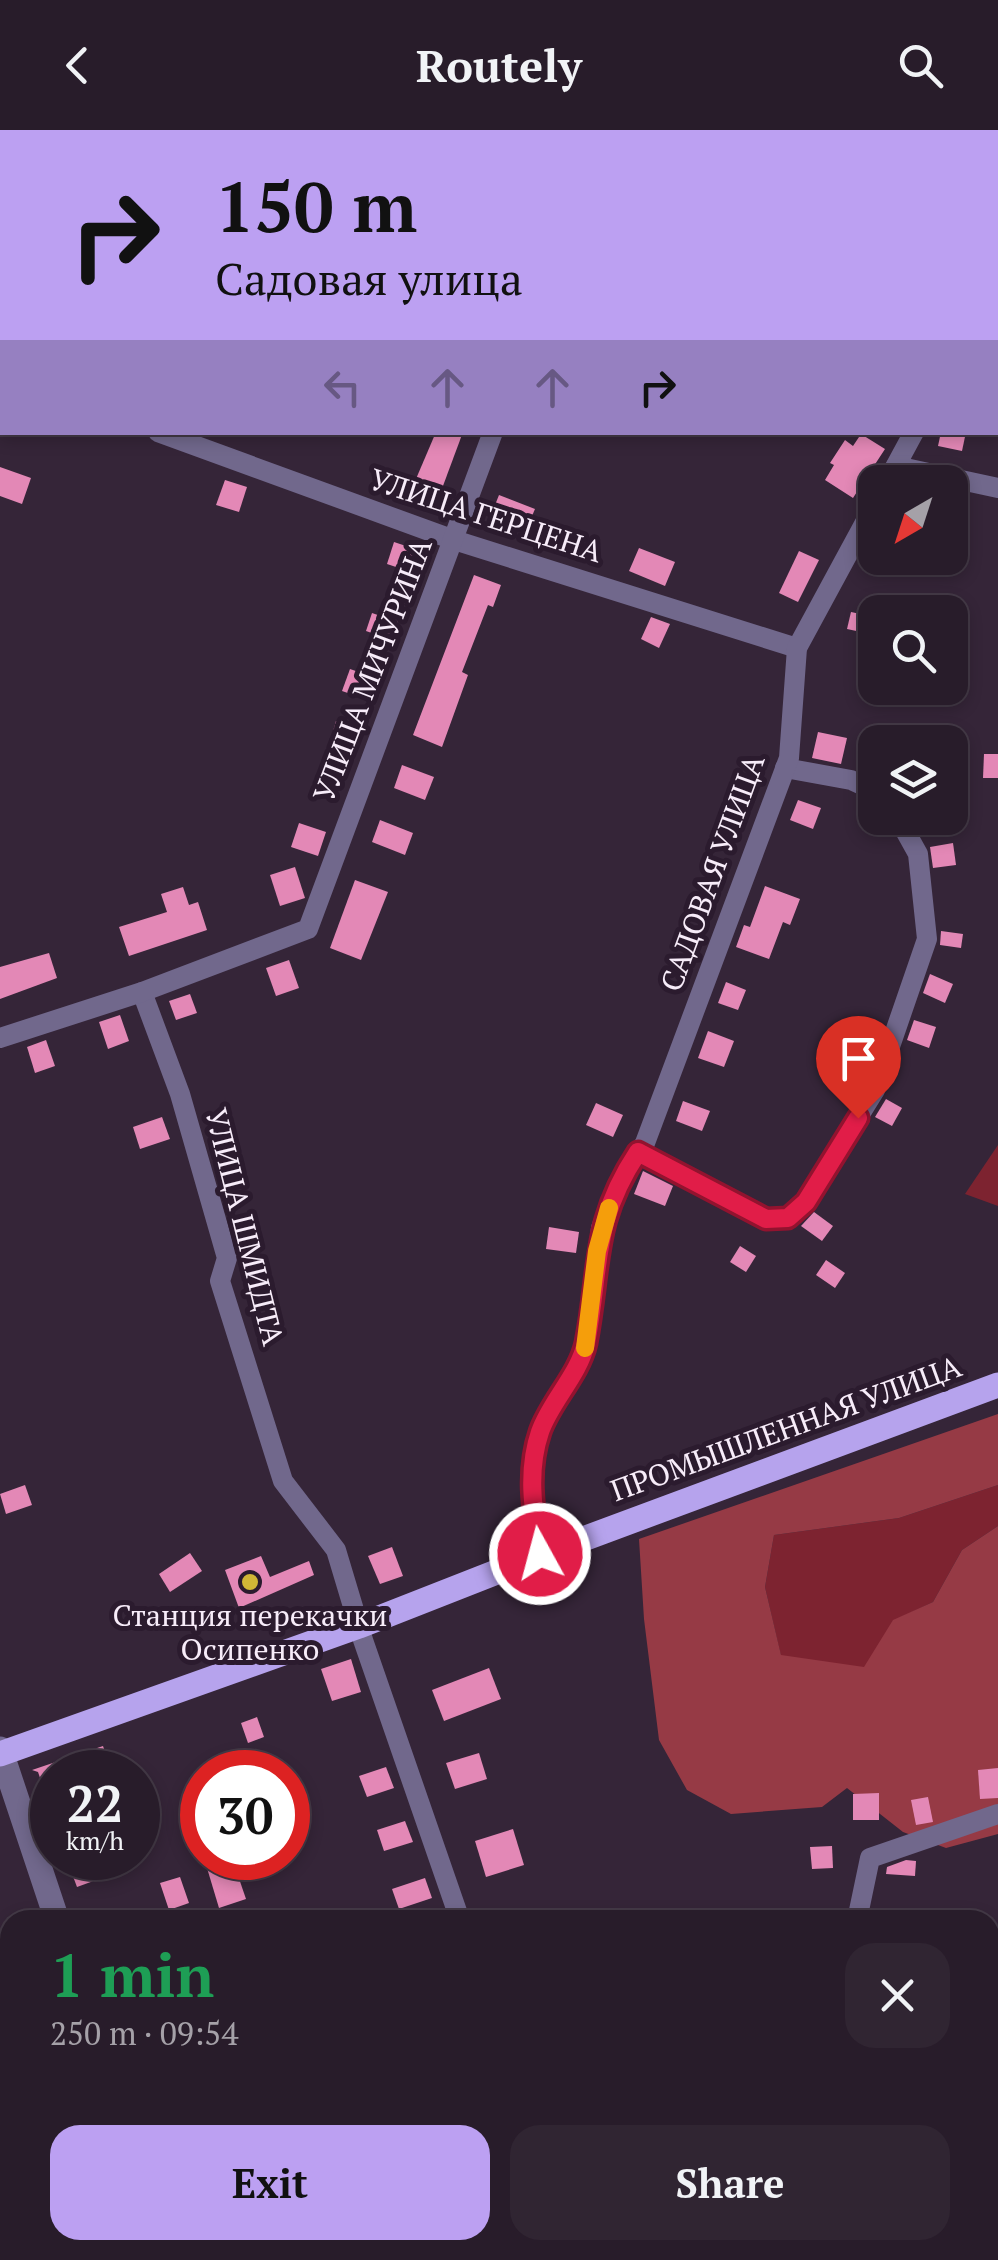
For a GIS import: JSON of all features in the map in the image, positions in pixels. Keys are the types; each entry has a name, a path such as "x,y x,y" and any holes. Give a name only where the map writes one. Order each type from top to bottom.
{"main road":[{"name":"ПРОМЫШЛЕННАЯ УЛИЦА","path":"1,1752 359,1626 540,1554 998,1385"}],"street":[{"name":"УЛИЦА ГЕРЦЕНА","path":"166,435 454,540 797,648"},
{"name":"УЛИЦА МИЧУРИНА","path":"142,992 308,929 492,435"},
{"path":"896,465 912,435"},
{"path":"968,484 998,488"},
{"name":"САДОВАЯ УЛИЦА","path":"540,1554 530,1484 540,1432 585,1348 602,1228 618,1184 645,1143 785,768 797,648 858,535"},
{"path":"785,768 858,783"},
{"path":"638,1152 766,1219 788,1218 806,1202 876,1090 927,938 918,854 907,835"},
{"path":"0,1038 142,992"},
{"name":"УЛИЦА ШМИДТА","path":"142,992 191,1130 227,1258 220,1280 283,1481 336,1550 457,1910"},
{"path":"1,1752 54,1910"},
{"path":"860,1910 870,1858 998,1814"}],"shaded area":[{"path":"998,1145 998,1206 965,1194"},
{"path":"998,1414 998,1485 899,1518 774,1535 765,1587 781,1655 864,1667 893,1620 933,1602 962,1550 998,1526 998,1834 946,1848 903,1832 847,1788 822,1807 731,1814 687,1790 659,1740 639,1539"},
{"path":"998,1485 998,1526 962,1550 933,1602 893,1621 865,1668 781,1656 765,1587 774,1535 899,1518"}],"building":[{"path":"435,435 462,435 437,502 410,493"},
{"path":"863,435 885,449 875,465 858,465 858,490 853,498 825,480 834,465 830,463 845,440 853,446"},
{"path":"940,435 965,435 962,451 938,446"},
{"path":"0,467 31,478 22,504 0,496"},
{"path":"225,480 247,487 239,512 216,505"},
{"path":"499,495 535,509 526,530 491,515"},
{"path":"394,542 421,551 414,573 387,564"},
{"path":"639,548 675,562 665,586 629,571"},
{"path":"799,551 819,560 798,602 779,593"},
{"path":"474,575 501,585 493,607 488,605 462,672 468,675 442,747 413,735"},
{"path":"851,612 858,613 858,631 847,629"},
{"path":"372,613 398,622 392,640 366,631"},
{"path":"651,617 670,624 659,648 641,639"},
{"path":"350,669 379,679 371,701 342,691"},
{"path":"336,721 361,729 344,778 322,770"},
{"path":"818,732 847,738 841,764 812,758"},
{"path":"984,754 998,754 998,778 983,778"},
{"path":"402,765 434,777 425,800 394,788"},
{"path":"798,800 821,808 813,829 790,820"},
{"path":"380,820 413,833 405,855 372,842"},
{"path":"299,823 326,832 318,856 291,847"},
{"path":"953,843 956,865 933,868 930,847"},
{"path":"295,867 305,898 280,906 270,875"},
{"path":"355,880 388,892 361,960 330,948"},
{"path":"765,886 800,899 790,925 783,922 769,959 736,947 744,925 750,927"},
{"path":"183,887 189,905 198,902 207,930 129,956 119,927 167,912 161,894"},
{"path":"941,931 963,934 961,948 940,945"},
{"path":"49,953 57,978 0,999 0,967"},
{"path":"289,960 299,988 276,996 266,968"},
{"path":"930,974 953,984 945,1003 923,993"},
{"path":"726,982 746,990 738,1010 718,1003"},
{"path":"190,994 197,1013 176,1020 169,1001"},
{"path":"120,1015 129,1041 108,1049 99,1022"},
{"path":"914,1020 936,1027 929,1048 907,1040"},
{"path":"708,1031 734,1041 724,1067 698,1058"},
{"path":"46,1040 55,1066 35,1073 27,1047"},
{"path":"846,1047 872,1057 862,1081 836,1070"},
{"path":"886,1099 902,1108 892,1126 875,1117"},
{"path":"683,1101 710,1111 702,1131 676,1121"},
{"path":"596,1103 623,1115 613,1137 586,1125"},
{"path":"162,1117 170,1139 140,1149 133,1127"},
{"path":"643,1171 673,1186 665,1206 634,1194"},
{"path":"814,1212 833,1226 822,1241 801,1226"},
{"path":"549,1227 579,1232 576,1253 546,1249"},
{"path":"740,1246 756,1256 746,1272 730,1262"},
{"path":"826,1260 845,1273 835,1288 816,1275"},
{"path":"25,1485 32,1505 6,1514 0,1494"},
{"path":"392,1547 403,1576 380,1584 368,1556"},
{"path":"190,1553 202,1571 170,1592 159,1574"},
{"name":"Станция перекачки Осипенко","path":"261,1556 270,1577 309,1561 314,1575 239,1608 225,1570"},
{"path":"351,1659 361,1692 332,1701 321,1669"},
{"path":"489,1668 501,1699 444,1721 432,1690"},
{"path":"257,1717 264,1737 248,1743 241,1723"},
{"path":"479,1753 487,1779 455,1789 446,1763"},
{"path":"386,1767 394,1788 367,1797 359,1776"},
{"path":"998,1768 998,1798 980,1799 978,1770"},
{"path":"879,1793 879,1820 853,1820 853,1794"},
{"path":"928,1797 933,1822 916,1825 911,1800"},
{"path":"405,1821 413,1842 384,1851 377,1830"},
{"path":"513,1829 524,1865 486,1877 475,1841"},
{"path":"832,1846 833,1868 812,1869 810,1847"},
{"path":"906,1860 916,1861 915,1876 886,1874 887,1867"},
{"path":"180,1877 189,1903 169,1910 160,1883"},
{"path":"425,1878 432,1898 399,1909 392,1889"},
{"path":"74,1880 96,1880 77,1887"},
{"path":"211,1880 240,1880 246,1899 219,1908"}],"slow traffic":[{"path":"585,1348 597,1251 609,1208"}],"place":[{"name":"Станция перекачки Осипенко","path":"250,1582"}],"route":[{"path":"540,1554 530,1484 540,1432 585,1348 602,1228 618,1184 638,1152 766,1219 788,1218 806,1202 858,1118"}]}
